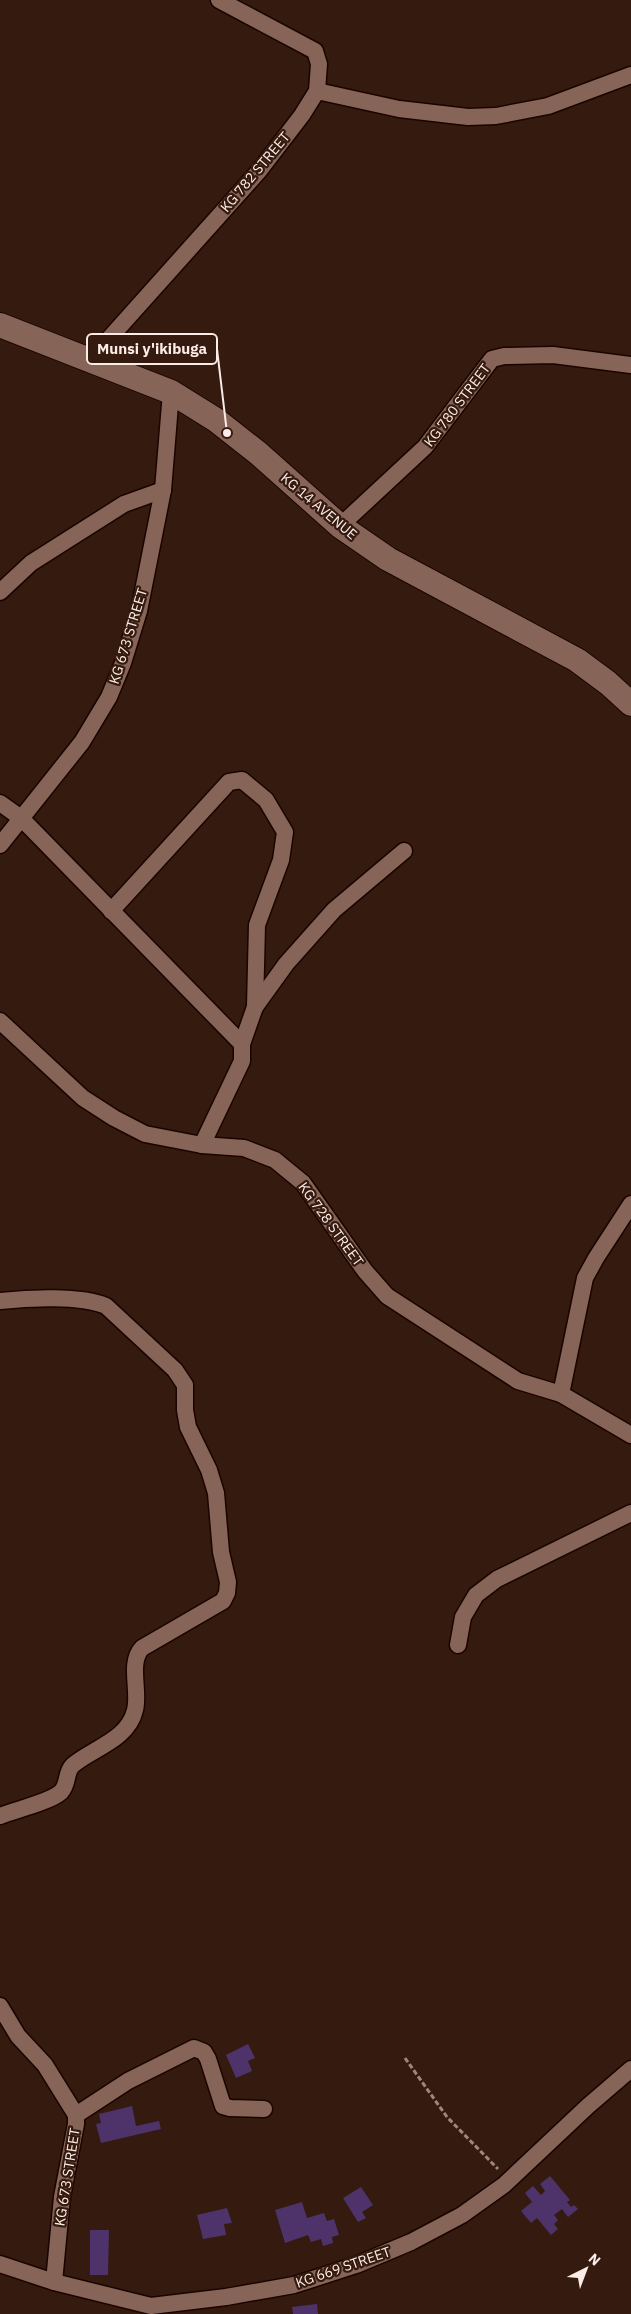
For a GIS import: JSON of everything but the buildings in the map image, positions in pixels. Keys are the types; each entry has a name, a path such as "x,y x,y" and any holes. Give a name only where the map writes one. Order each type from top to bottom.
{"main road":[{"name":"KG 14 AVENUE","path":"0,325 171,392 216,420 340,526 388,559 426,582 577,660 608,682 631,704"}],"street":[{"name":"KG 782 STREET","path":"89,361 259,171 302,115 317,91 319,64 315,51 219,0"},
{"path":"317,91 400,109 468,117 496,116 548,106 631,75"},
{"name":"KG 780 STREET","path":"340,526 425,447 492,359 504,356 553,355 631,365"},
{"name":"KG 673 STREET","path":"0,845 82,742 109,697 123,663 139,611 163,490 171,392"},
{"path":"0,592 31,563 108,514 124,504 163,490"},
{"path":"111,911 229,782 242,780 266,800 285,832 281,860 257,925 255,1007"},
{"path":"0,803 21,818 242,1044"},
{"path":"202,1145 242,1061 242,1044 255,1007 286,964 334,910 404,851"},
{"name":"KG 728 STREET","path":"0,1021 84,1098 114,1118 145,1134 202,1145 244,1148 275,1160 303,1183 365,1272 387,1296 518,1381 561,1394 631,1435"},
{"path":"561,1394 586,1278 596,1258 631,1204"},
{"path":"0,1302 38,1299 95,1301 106,1306 175,1370 185,1385 185,1410 188,1427 209,1470 216,1493 221,1552 228,1582 227,1593 223,1601 142,1648 137,1653 135,1662 138,1697 135,1713 126,1728 113,1740 74,1764 67,1774 68,1780 62,1792 50,1799 0,1816"},
{"path":"458,1645 463,1616 476,1595 497,1579 631,1513"},
{"name":"KG 673 STREET","path":"0,2006 18,2036 45,2066 76,2115 76,2124 62,2197 54,2282"},
{"path":"76,2115 128,2081 194,2048 204,2052 208,2059 224,2106 230,2108 264,2109"},
{"name":"KG 669 STREET","path":"0,2264 151,2310 294,2285 356,2265 411,2242 462,2215 508,2181 588,2106 631,2069"}],"path":[{"path":"405,2058 446,2117 494,2163 508,2181"}],"place":[{"name":"Munsi y'ikibuga","path":"227,433"}]}
